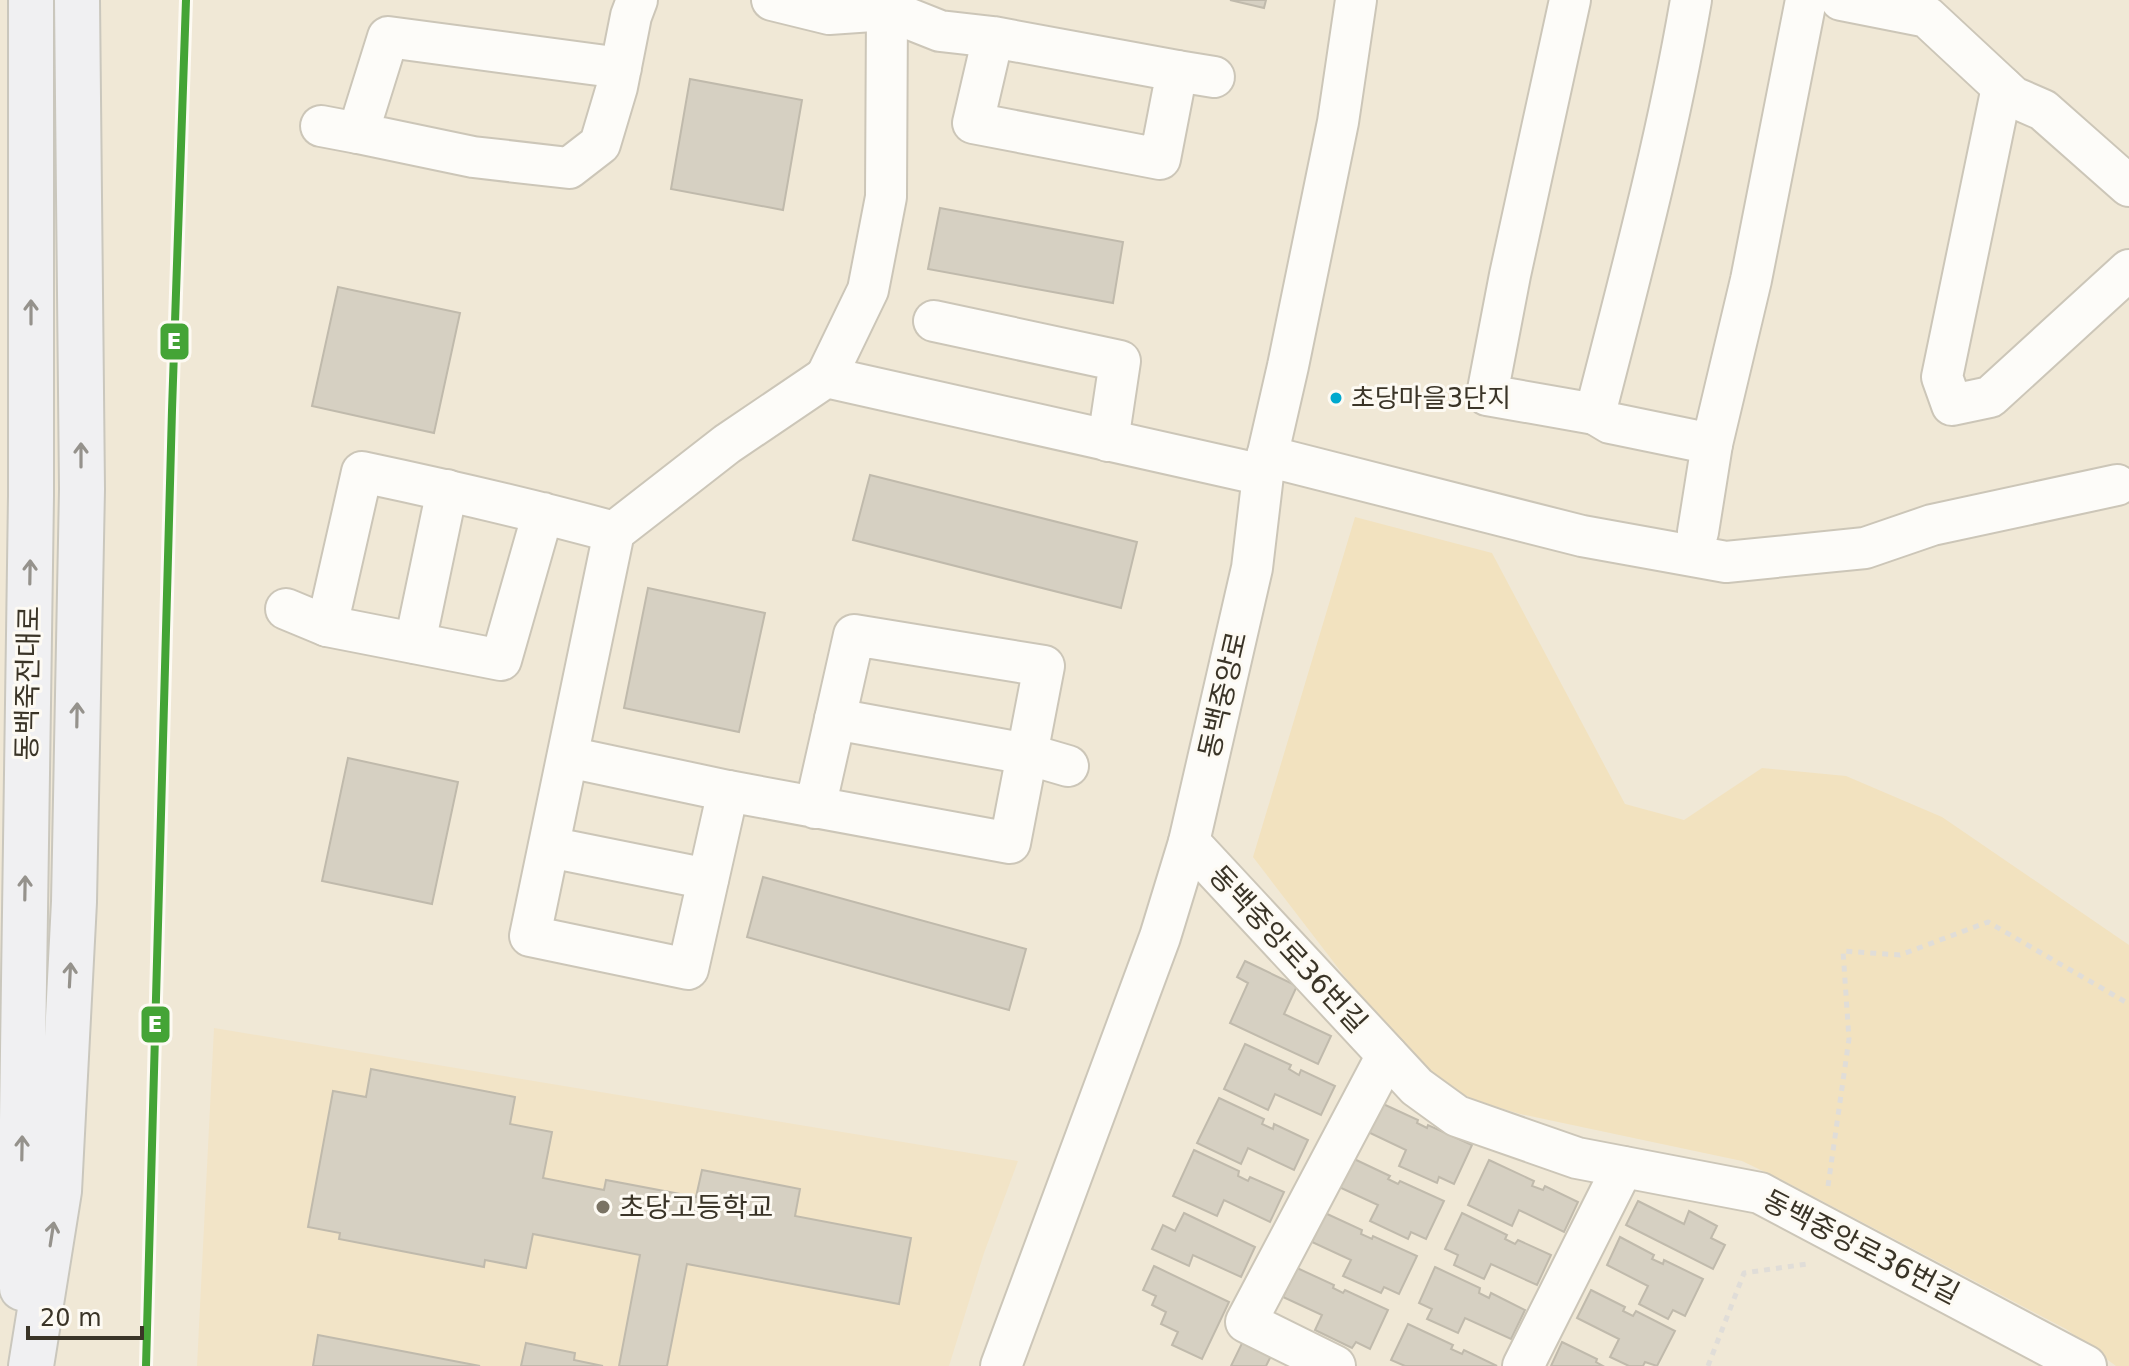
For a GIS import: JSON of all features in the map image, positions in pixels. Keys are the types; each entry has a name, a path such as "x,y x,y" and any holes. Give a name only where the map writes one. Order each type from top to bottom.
{"main road":[{"name":"동백죽전대로","path":"22,1366 21,1190 31,496 31,0"},
{"path":"31,1366 59,1191 74,902 82,489 77,0"}],"street":[{"path":"621,68 388,37 339,130 473,157 569,168 600,144 617,87 637,0"},
{"path":"772,0 829,14 889,5 940,31 993,37 1195,74 1160,159 973,123 993,37"},
{"name":"동백중앙로","path":"1001,1366 1160,937 1189,842 1252,568 1265,466 1338,122 1356,0"},
{"path":"1570,0 1487,395 1595,414 1610,423 1712,444"},
{"path":"1595,414 1680,67 1691,0"},
{"path":"1698,532 1712,444 1751,280 1806,0"},
{"path":"1841,0 1927,17 2013,97 2043,110 2129,186"},
{"path":"728,791 688,969 530,936 614,532 727,444 826,377 868,290 886,197 889,5"},
{"path":"2002,87 1942,377 1952,405 1990,397 2129,270"},
{"path":"934,321 1120,361 1108,441"},
{"path":"826,377 1108,441 1265,466 1582,536 1726,562 1865,548 1932,525 2117,485"},
{"path":"327,626 362,472 614,532"},
{"path":"415,643 447,490"},
{"path":"286,609 327,626 501,660 543,513"},
{"path":"568,757 815,808 1010,843 1044,666 854,635 815,808"},
{"path":"835,719 1027,754 1068,766"},
{"name":"동백중앙로36번길","path":"1189,842 1417,1087 1457,1116 1577,1158 1760,1193 2086,1366"},
{"path":"549,847 708,879"},
{"name":"동백중앙로36번길","path":"1335,1366 1246,1322 1387,1055"},
{"path":"1523,1366 1623,1167"}],"path":[{"path":"1708,1366 1744,1273 1808,1263 1831,1229 1828,1182 1849,1039 1843,951 1900,955 1988,922 2129,1004"}],"shaded area":[{"path":"1355,517 1492,553 1625,804 1684,820 1762,768 1846,776 1942,817 2129,945 2129,1366 2116,1366 2066,1329 1742,1161 1520,1114 1475,1100 1429,1077 1365,1003 1253,857"},
{"name":"초당고등학교","path":"214,1028 1018,1161 984,1253 949,1366 197,1366"}],"building":[{"path":"1230,0 1266,0 1264,8"},
{"path":"690,79 802,100 783,210 671,189"},
{"path":"940,208 1123,242 1113,303 928,269"},
{"path":"338,287 460,313 434,433 312,406"},
{"path":"870,475 1137,542 1121,608 853,540"},
{"path":"648,588 765,613 739,732 624,708"},
{"path":"348,758 458,782 432,904 322,881"},
{"path":"763,877 1026,949 1009,1010 747,937"},
{"path":"1245,961 1297,986 1284,1014 1331,1036 1318,1064 1230,1023 1248,983 1237,977"},
{"path":"1245,1044 1291,1065 1289,1069 1299,1075 1301,1070 1335,1086 1321,1115 1275,1094 1268,1110 1224,1089"},
{"path":"371,1069 515,1097 510,1124 552,1132 543,1178 604,1190 606,1180 696,1197 702,1170 800,1189 795,1216 911,1238 899,1304 687,1264 667,1366 619,1366 640,1255 533,1234 526,1268 485,1260 484,1267 339,1239 340,1233 308,1227 333,1091 366,1097"},
{"path":"1219,1098 1264,1119 1262,1124 1273,1129 1274,1124 1308,1140 1294,1170 1248,1148 1241,1164 1197,1143"},
{"path":"1381,1103 1418,1120 1417,1123 1427,1128 1428,1125 1472,1145 1454,1184 1439,1177 1437,1183 1399,1166 1406,1150 1368,1132"},
{"path":"1194,1150 1239,1171 1238,1176 1248,1181 1250,1177 1284,1192 1270,1222 1224,1200 1217,1216 1173,1196"},
{"path":"1352,1158 1390,1176 1388,1179 1398,1184 1400,1181 1444,1201 1426,1239 1411,1232 1408,1239 1370,1221 1378,1205 1339,1187"},
{"path":"1489,1160 1534,1181 1532,1186 1543,1190 1545,1186 1578,1202 1564,1232 1519,1210 1512,1226 1468,1205"},
{"path":"1638,1201 1684,1224 1689,1211 1717,1226 1711,1238 1725,1245 1713,1269 1626,1225"},
{"path":"1184,1213 1255,1247 1241,1277 1193,1255 1189,1266 1152,1249 1163,1225 1175,1231"},
{"path":"1325,1213 1362,1230 1361,1234 1372,1239 1373,1236 1417,1256 1399,1294 1384,1287 1381,1293 1343,1276 1351,1260 1312,1242"},
{"path":"1462,1213 1507,1235 1505,1239 1515,1244 1518,1240 1551,1255 1537,1285 1491,1264 1484,1279 1454,1265 1458,1255 1445,1249"},
{"path":"1620,1237 1654,1255 1652,1259 1663,1264 1664,1260 1703,1279 1685,1316 1673,1310 1668,1319 1639,1304 1648,1286 1607,1265"},
{"path":"1154,1266 1229,1302 1202,1359 1172,1345 1178,1332 1161,1324 1166,1312 1152,1305 1156,1296 1143,1290"},
{"path":"1435,1267 1480,1288 1479,1293 1489,1298 1491,1293 1525,1310 1511,1339 1465,1318 1458,1333 1427,1319 1432,1309 1419,1303"},
{"path":"1297,1268 1334,1285 1333,1288 1343,1293 1345,1290 1388,1310 1370,1349 1356,1342 1352,1348 1315,1330 1322,1315 1283,1297"},
{"path":"1591,1290 1625,1307 1623,1311 1633,1316 1636,1311 1675,1331 1657,1366 1645,1362 1643,1366 1629,1366 1610,1357 1619,1339 1577,1318"},
{"path":"1408,1324 1453,1345 1451,1349 1462,1354 1464,1350 1497,1366 1405,1366 1391,1360"},
{"path":"318,1335 480,1366 313,1366"},
{"path":"1246,1335 1275,1348 1266,1366 1231,1366"},
{"path":"1562,1342 1597,1359 1596,1362 1603,1366 1551,1366"},
{"path":"526,1343 575,1353 574,1360 603,1366 521,1366"}],"transit line":[{"name":"E","path":"146,1366 186,0"}],"place":[{"name":"초당마을3단지","path":"1336,398"},
{"name":"초당고등학교","path":"603,1207"}]}
